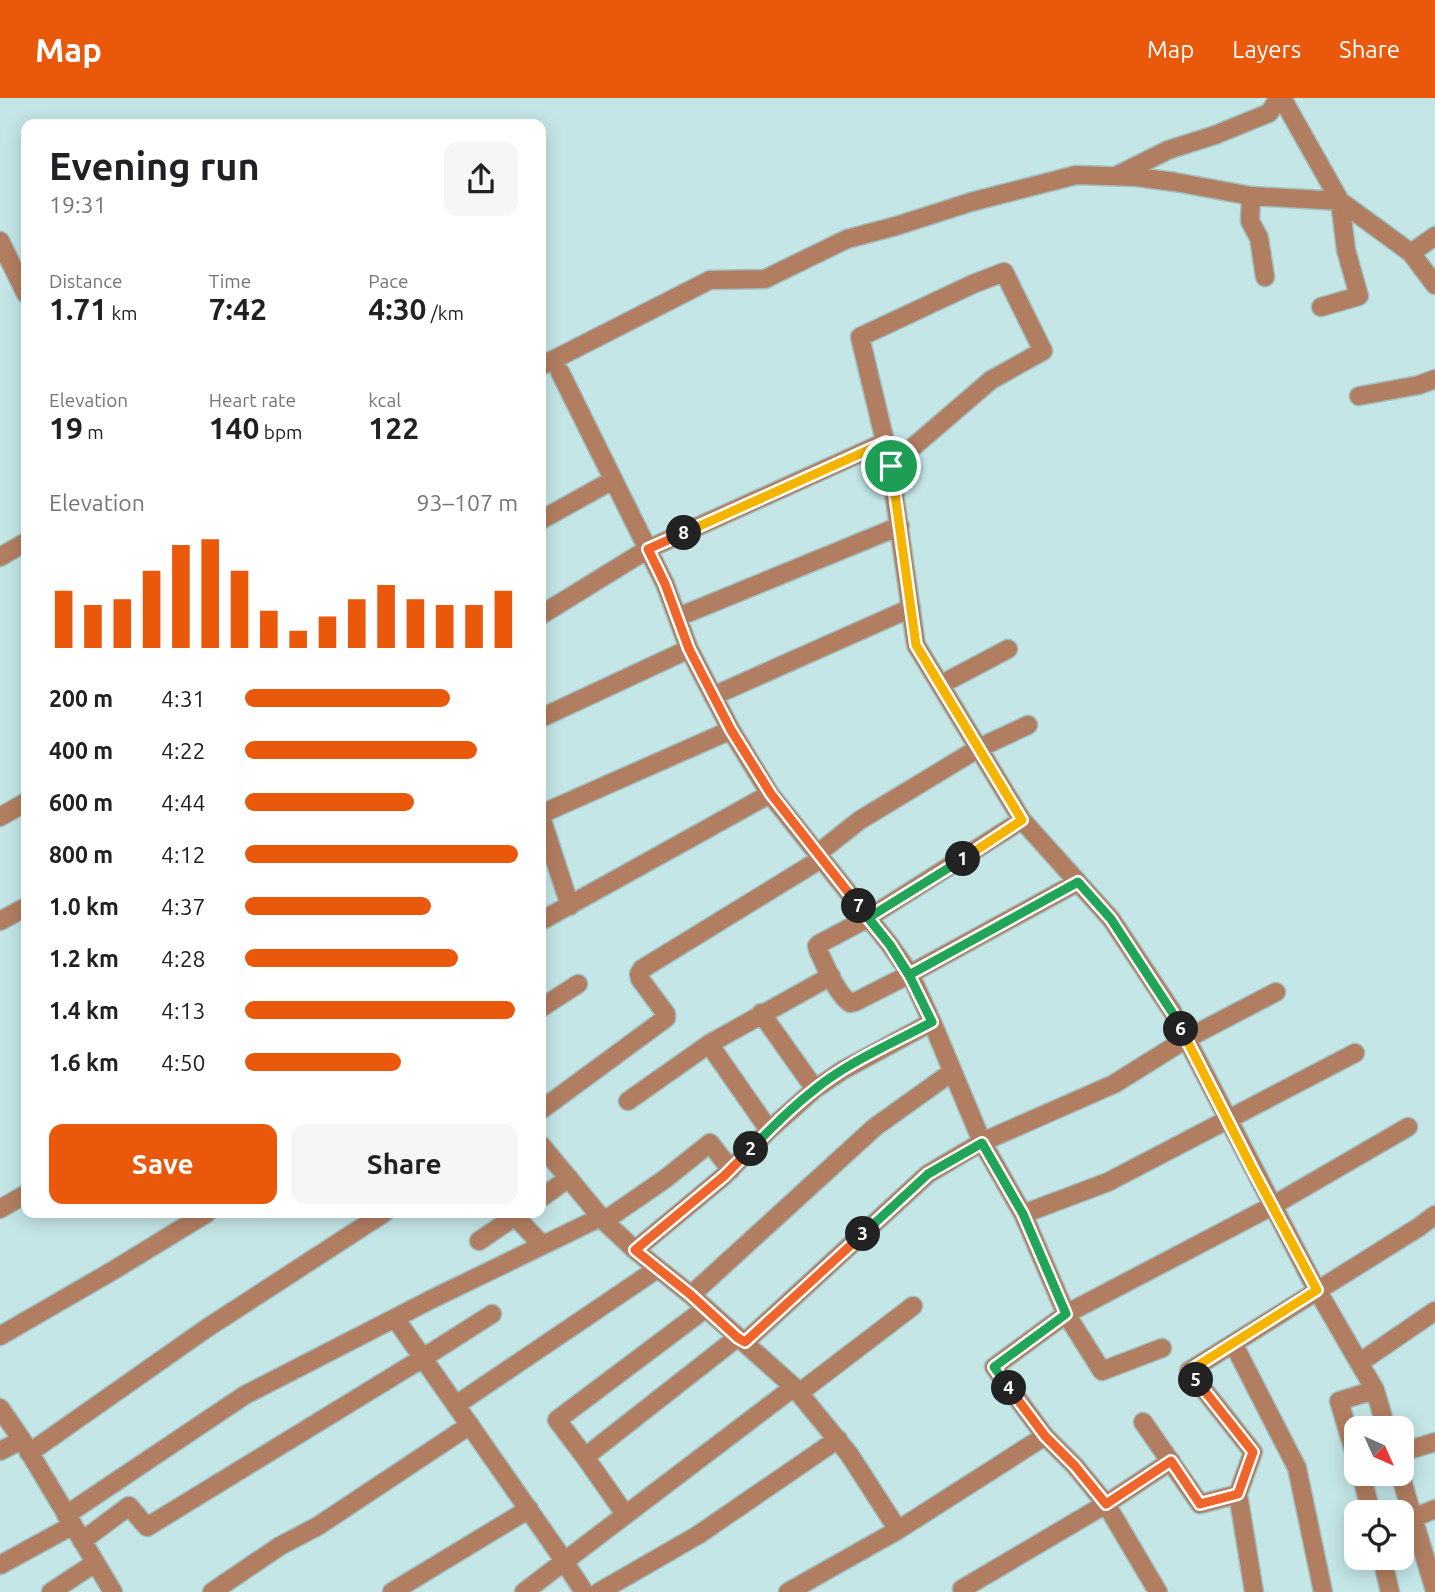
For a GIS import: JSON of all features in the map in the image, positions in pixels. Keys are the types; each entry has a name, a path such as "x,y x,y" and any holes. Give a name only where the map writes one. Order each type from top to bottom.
{"street":[{"path":"1114,176 1168,150 1216,135 1269,113 1280,98 1340,201 1346,250 1359,296 1321,307"},
{"path":"546,363 710,280 765,279 847,239 971,202 1076,175 1136,177 1251,196 1340,201 1411,253 1435,285"},
{"path":"1251,196 1250,220 1259,239 1265,277"},
{"path":"1411,253 1435,236"},
{"path":"0,241 21,284"},
{"path":"891,466 991,380 1043,351 1004,272 860,337 891,466 916,645 1022,820 1111,919 1172,1012 1272,1206 1375,1391 1382,1416"},
{"path":"560,372 665,584 689,649 731,730 771,794 890,945 909,975 932,1022 982,1143 1023,1214 1066,1314 1102,1371 1162,1348"},
{"path":"1359,396 1419,385 1435,379"},
{"path":"546,612 648,549 886,442"},
{"path":"546,517 613,480"},
{"path":"678,617 900,526"},
{"path":"0,557 21,545"},
{"path":"713,696 911,608"},
{"path":"546,716 689,649"},
{"path":"940,685 1008,649"},
{"path":"546,1106 666,1018 666,1014 640,979 642,969 819,856 860,820 979,748 1028,725"},
{"path":"546,814 731,730"},
{"path":"546,918 771,794"},
{"path":"0,817 21,805"},
{"path":"1022,820 868,918 817,946 846,1000 855,1002 909,975 1078,882"},
{"path":"546,832 570,906"},
{"path":"0,921 21,910"},
{"path":"628,1101 709,1044 831,976"},
{"path":"546,1005 578,984"},
{"path":"585,1457 741,1340 928,1174 982,1143 1114,1084 1186,1039 1276,992"},
{"path":"761,1013 815,1089"},
{"path":"635,1250 731,1170 769,1130 815,1089 843,1070 932,1022"},
{"path":"709,1044 769,1130"},
{"path":"1023,1214 1108,1182 1355,1053"},
{"path":"691,1295 875,1128 952,1072"},
{"path":"1152,1590 1106,1504 1075,1466 1045,1436 994,1367 1066,1314 1272,1206 1408,1127"},
{"path":"74,1527 245,1395 542,1245 602,1219 665,1179 710,1143 731,1170"},
{"path":"546,1150 602,1219 797,1390 849,1454 898,1530"},
{"path":"546,1194 569,1178"},
{"path":"0,1209 21,1197"},
{"path":"1254,1592 1238,1494 1253,1452 1189,1371 1435,1215"},
{"path":"0,1336 199,1218"},
{"path":"0,1451 25,1446 376,1218"},
{"path":"479,1241 514,1218"},
{"path":"520,1218 542,1245"},
{"path":"456,1405 657,1269"},
{"path":"524,1592 625,1514 913,1306"},
{"path":"625,1514 557,1420 706,1308"},
{"path":"1359,1363 1435,1311"},
{"path":"0,1565 74,1527 129,1506 147,1527 492,1314"},
{"path":"395,1318 583,1592"},
{"path":"1233,1343 1297,1468 1324,1592"},
{"path":"1344,1418 1339,1401 1375,1391"},
{"path":"0,1408 113,1592"},
{"path":"1143,1422 1200,1504 1238,1494"},
{"path":"212,1592 280,1546 318,1526 470,1425"},
{"path":"788,1592 898,1530 1045,1436"},
{"path":"599,1592 698,1535 838,1439"},
{"path":"1414,1448 1435,1442"},
{"path":"962,1589 1106,1504 1171,1461"},
{"path":"392,1592 528,1509"},
{"path":"1414,1518 1435,1509"},
{"path":"1414,1521 1435,1591"},
{"path":"51,1592 96,1563"},
{"path":"1385,1570 1390,1592"}],"route":[{"path":"891,466 886,442 648,549 665,584 689,649 731,730 771,794 821,859 890,945 909,975 1078,882 1111,919 1172,1012 1317,1290 1189,1371 1253,1452 1238,1494 1200,1504 1171,1461 1106,1504 1075,1466 1045,1436 994,1367 1066,1314 1023,1214 982,1143 928,1174 745,1342 635,1250 731,1170 769,1130 815,1089 843,1070 932,1022 909,975 868,918 984,845 1022,820 916,645 891,466"}]}
